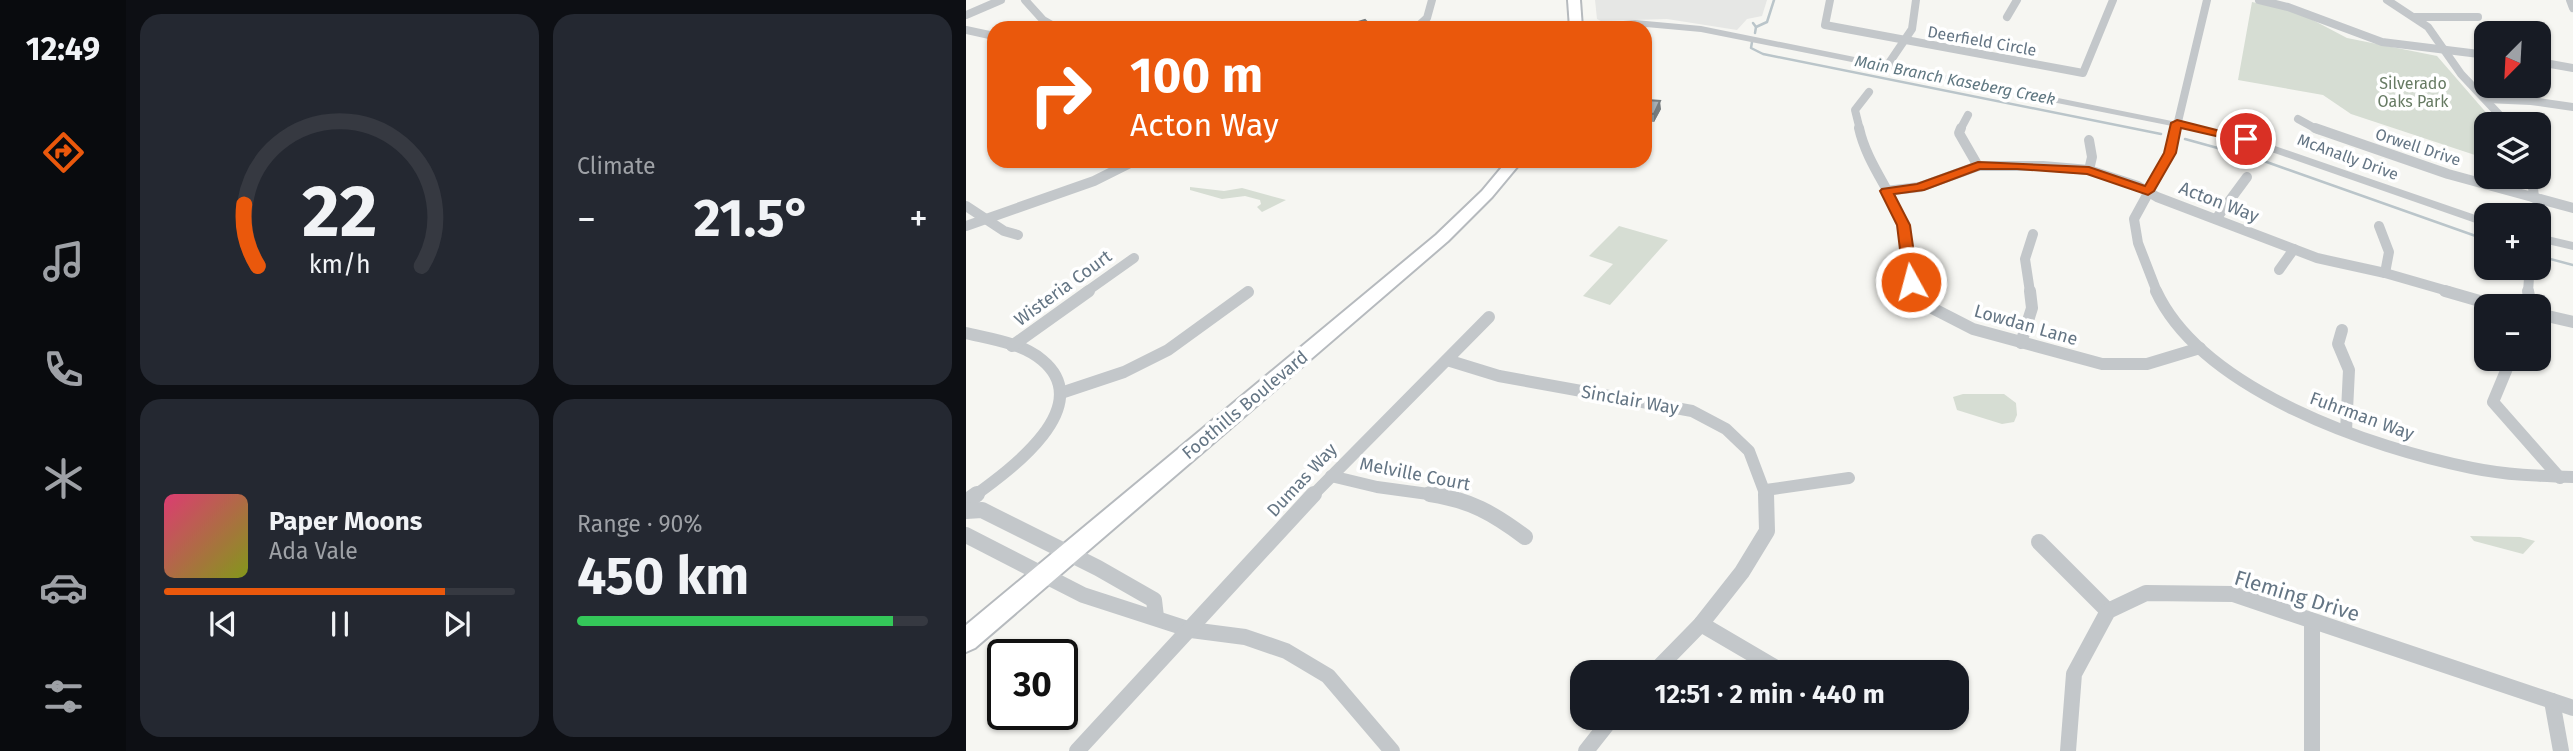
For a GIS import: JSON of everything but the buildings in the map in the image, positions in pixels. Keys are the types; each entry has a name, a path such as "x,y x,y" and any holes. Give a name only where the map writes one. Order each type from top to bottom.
{"main road":[{"path":"1574,0 1575,21"},
{"name":"Foothills Boulevard","path":"966,640 1442,238 1509,168"}],"street":[{"path":"966,15 1001,0"},
{"path":"1024,0 1044,21"},
{"path":"1424,21 1432,0"},
{"name":"Deerfield Circle","path":"1830,0 1825,25 2083,73 2113,0"},
{"path":"1887,66 1912,29 1916,0"},
{"path":"2007,17 2017,0"},
{"name":"Fuhrman Way","path":"2207,0 2170,153 2134,219 2137,242 2161,300 2172,319 2200,348 2255,388 2305,416 2420,456 2504,473 2567,478"},
{"path":"2259,0 2278,1 2373,40 2474,54"},
{"path":"2388,0 2428,27 2461,74 2497,112"},
{"path":"2570,0 2573,8"},
{"path":"2414,17 2478,17"},
{"name":"McAnally Drive","path":"1652,24 1677,25 2177,123 2246,139 2474,218"},
{"path":"966,30 987,34"},
{"path":"2552,64 2573,68"},
{"name":"Lowdan Lane","path":"1869,92 1855,110 1858,131 1864,149 1904,225 1911,282 1924,300 1958,323 2087,361 2116,365 2147,364 2200,348"},
{"path":"2486,99 2531,101 2573,107"},
{"path":"1968,114 1959,133 1978,166"},
{"name":"Orwell Drive","path":"2298,119 2320,131 2411,162 2573,208"},
{"path":"2089,140 2092,157 2089,170"},
{"name":"Acton Way","path":"1886,191 1920,187 1978,166 2043,166 2089,170 2332,263 2385,273 2474,299"},
{"path":"966,226 1091,182 1120,168"},
{"path":"2216,219 2247,177"},
{"path":"2533,189 2534,198"},
{"path":"966,206 1004,231 1018,235"},
{"path":"2379,226 2389,252 2385,273"},
{"path":"2021,343 2032,307 2025,259 2033,234"},
{"path":"2551,241 2573,246"},
{"path":"2279,270 2294,249"},
{"name":"Wisteria Court","path":"1012,346 1134,258"},
{"path":"1062,393 1124,372 1168,350 1248,292"},
{"name":"Dumas Way","path":"1077,751 1331,476 1489,317"},
{"path":"2551,317 2573,322"},
{"path":"2342,330 2338,345 2349,370 2346,431"},
{"path":"966,333 1012,346 1042,359 1059,379 1062,393 1052,421 1027,454 966,502"},
{"name":"Sinclair Way","path":"1447,360 1499,376 1692,411 1726,429 1749,451 1766,490 1766,531 1742,572 1701,624 1666,660"},
{"path":"2506,371 2493,401 2567,478"},
{"name":"Melville Court","path":"1331,476 1377,487 1457,498 1495,514 1525,537"},
{"path":"1766,490 1849,478"},
{"path":"966,511 982,510 1154,600 1156,617"},
{"path":"966,535 1042,576 1140,616 1156,617 1191,630 1255,641 1286,651 1328,676 1392,751"},
{"path":"2039,542 2108,611 2074,674 2068,751"},
{"name":"Fleming Drive","path":"2108,611 2146,593 2232,594 2573,708"},
{"path":"2312,622 2312,751"},
{"path":"1701,624 1762,660"},
{"path":"2552,701 2561,751"},
{"path":"1586,751 1603,730"}],"shaded area":[{"path":"1595,0 1767,0 1762,16 1747,19 1737,30 1667,19 1601,21 1597,19"}],"green space":[{"name":"Silverado Oaks Park","path":"2252,2 2309,18 2347,38 2437,56 2486,112 2474,112 2474,155 2351,114 2323,95 2238,80"},
{"path":"1190,187 1224,191 1242,188 1286,200 1262,212 1257,207 1261,204 1260,200 1245,196 1222,199 1190,190"},
{"path":"1619,226 1668,240 1610,305 1583,296 1613,264 1589,256"},
{"path":"1963,394 2004,394 2016,403 2017,415 2014,422 2002,424 1957,410 1953,397"},
{"path":"2470,536 2520,537 2535,541 2523,554 2474,541"}],"waterway":[{"path":"1756,27 1767,22 1774,0"},
{"name":"Main Branch Kaseberg Creek","path":"1753,23 1756,27"},
{"name":"Main Branch Kaseberg Creek","path":"1755,33 1756,27"},
{"name":"Main Branch Kaseberg Creek","path":"1752,42 1751,48 1763,54 2161,134"},
{"name":"Main Branch Kaseberg Creek","path":"2185,139 2261,160 2474,235"},
{"name":"Main Branch Kaseberg Creek","path":"2551,259 2573,265"}],"route":[{"path":"1911,282 1907,267 1904,225 1886,191 1920,187 1978,166 2017,165 2089,170 2148,191 2170,153 2177,123 2246,139"}]}
